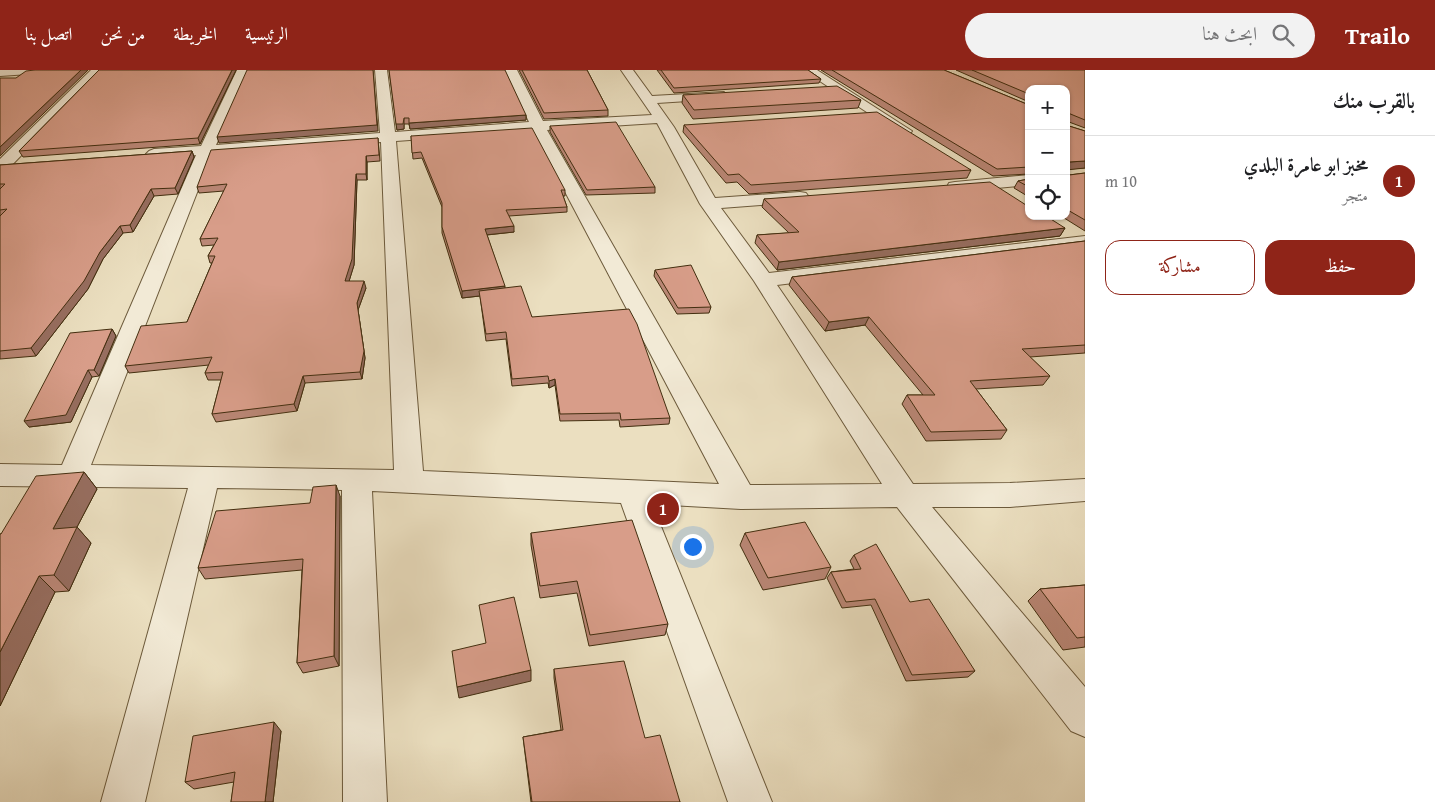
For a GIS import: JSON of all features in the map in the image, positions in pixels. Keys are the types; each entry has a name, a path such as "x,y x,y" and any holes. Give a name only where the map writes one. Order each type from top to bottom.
{"street":[{"path":"0,72 29,70"},
{"path":"1,165 98,70"},
{"path":"73,474 206,151 243,70"},
{"path":"381,70 388,137 409,480"},
{"path":"511,70 538,126 741,496"},
{"path":"627,70 648,100 672,124 710,204 764,280 905,496 1085,718"},
{"path":"809,70 917,138"},
{"path":"816,90 836,88"},
{"path":"648,100 728,95"},
{"path":"855,114 875,113"},
{"path":"139,155 538,126 672,124"},
{"path":"1,165 23,163 6,181"},
{"path":"968,169 1014,198"},
{"path":"934,188 1025,180"},
{"path":"710,204 817,196"},
{"path":"1060,226 1084,241"},
{"path":"764,280 1084,241"},
{"path":"0,475 73,474 205,478 409,480 741,496 1010,495 1085,490"},
{"path":"123,802 205,478"},
{"path":"357,479 365,802"},
{"path":"632,491 750,802"}],"building":[{"path":"81,70 0,147 0,78 16,78 26,71"},
{"path":"99,70 232,70 198,138 19,151"},
{"path":"247,70 373,70 377,125 217,137"},
{"path":"389,70 505,70 526,115 409,123 409,118 404,118 403,124 396,124"},
{"path":"522,70 587,70 608,110 544,113"},
{"path":"661,70 808,70 821,79 674,88"},
{"path":"832,70 944,70 1025,103 1025,167 997,169"},
{"path":"972,70 1085,70 1085,120 1070,114 1070,85 1025,85 1025,92"},
{"path":"837,86 861,100 694,110 683,95"},
{"path":"877,112 971,170 751,185 739,174 728,175 684,125"},
{"path":"616,122 655,187 587,190 550,126"},
{"path":"1070,126 1085,131 1085,161 1070,162"},
{"path":"532,128 565,190 561,190 567,207 506,210 514,226 485,229 505,286 462,291 442,227 442,203 421,152 412,153 411,136"},
{"path":"378,138 379,155 366,156 366,174 356,174 352,259 345,281 364,281 357,303 364,351 360,372 303,376 294,404 212,414 223,372 205,373 212,357 125,366 141,326 187,322 215,256 208,256 218,238 200,239 227,184 197,187 211,150"},
{"path":"192,151 175,188 151,189 130,225 120,226 100,252 84,281 31,348 0,351 0,216 7,209 0,210 0,189 5,184 0,184 0,165"},
{"path":"1085,173 1085,220 1070,211 1070,175"},
{"path":"1025,180 1025,185 1018,181"},
{"path":"990,182 1025,204 1025,220 1052,220 1065,228 779,262 757,235 799,232 764,199"},
{"path":"1085,241 1085,345 1022,349 1050,376 970,381 1007,430 931,432 907,395 935,395 869,317 829,322 792,277"},
{"path":"691,265 711,307 678,308 655,270"},
{"path":"521,286 532,317 629,309 637,324 670,418 621,420 620,413 560,414 555,379 549,381 548,376 512,379 506,332 486,334 479,291"},
{"path":"112,329 94,370 88,370 66,415 24,421 70,333"},
{"path":"84,472 53,529 77,527 54,575 39,576 0,652 0,534 36,476"},
{"path":"336,485 334,656 297,663 303,559 198,568 216,511 310,503 313,487"},
{"path":"632,520 668,624 590,635 577,581 540,586 531,533"},
{"path":"805,522 831,567 768,578 745,533"},
{"path":"876,544 910,602 929,599 975,671 912,675 875,599 846,602 831,572 861,569 854,555"},
{"path":"1085,585 1085,637 1077,638 1040,589"},
{"path":"514,597 531,670 457,687 452,651 486,643 479,605"},
{"path":"624,661 645,738 660,735 680,802 532,802 523,737 563,730 554,669"},
{"path":"274,722 265,802 231,802 235,772 185,782 193,736"}],"place":[{"name":"مخبز ابو عامرة البلدي","path":"663,509"}]}
